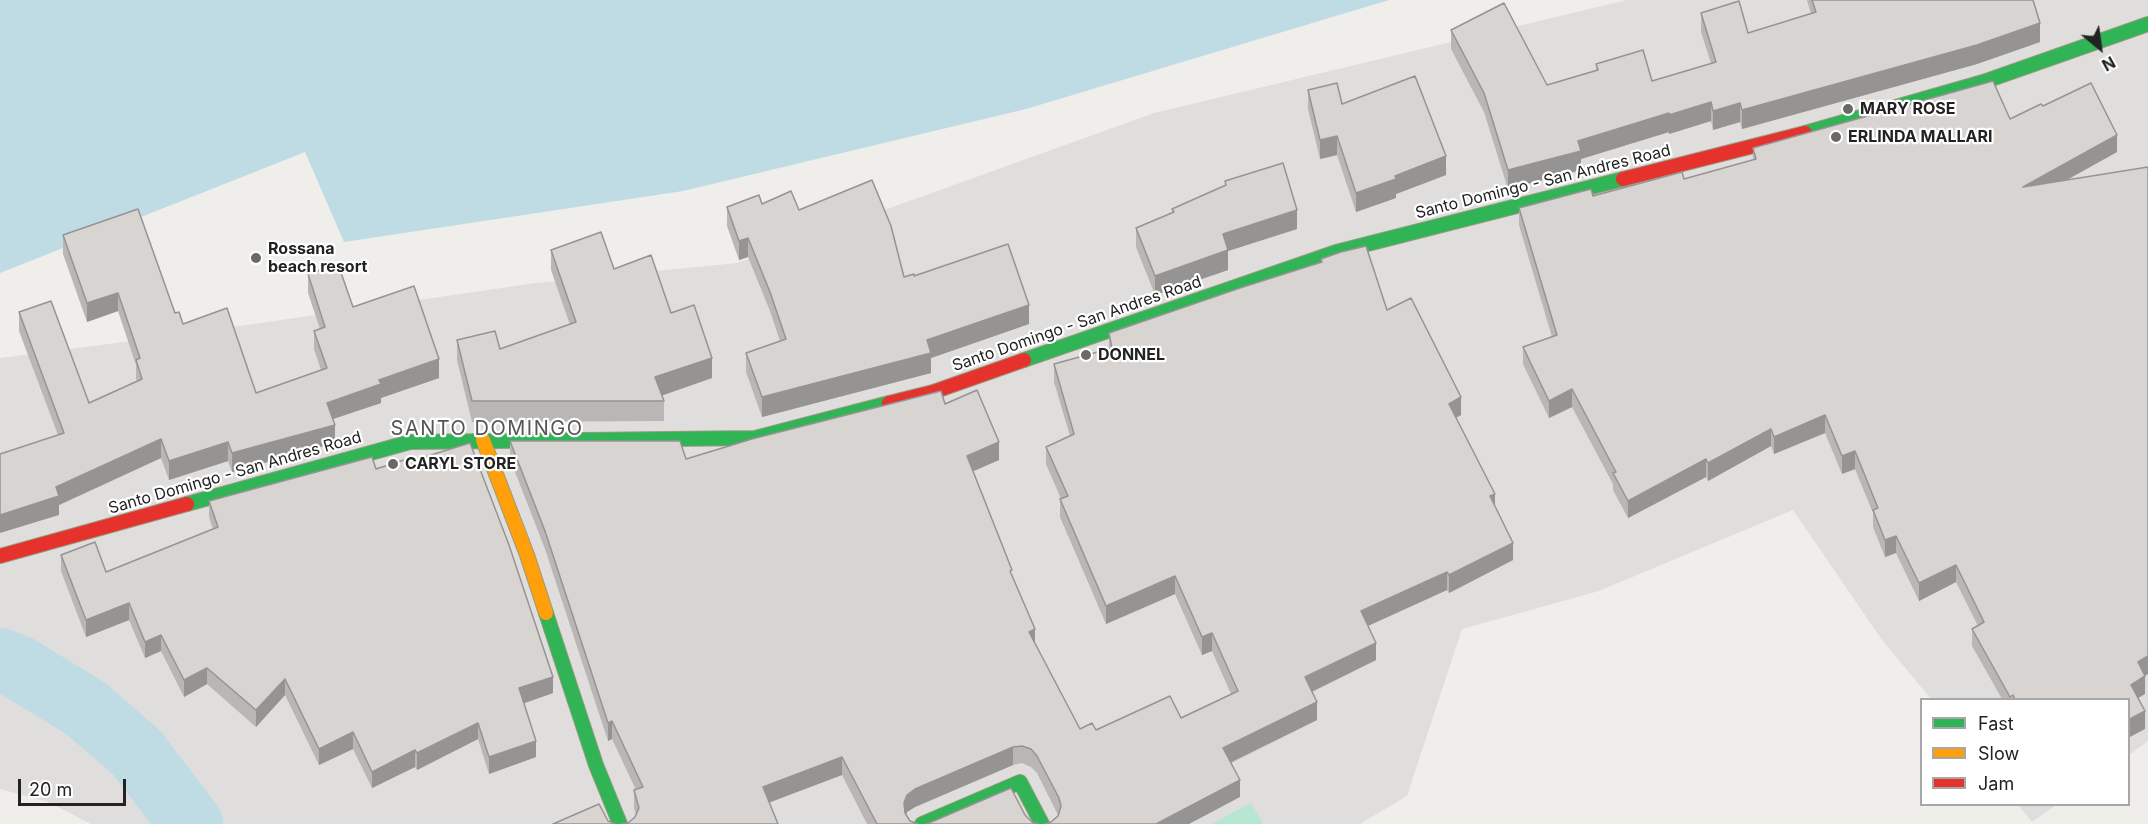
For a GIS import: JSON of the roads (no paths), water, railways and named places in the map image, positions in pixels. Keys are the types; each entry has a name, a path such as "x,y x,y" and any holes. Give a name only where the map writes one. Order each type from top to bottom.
{"street":[{"name":"Santo Domingo - San Andres Road","path":"0,556 410,442 755,438 933,392 1336,252 1808,132 1983,82 2148,24"},
{"path":"483,440 528,555 596,765 620,824"},
{"path":"922,824 1020,782 1042,824"}],"water":[{"path":"0,0 1389,0 1026,109 683,191 344,242 305,152 0,273"}],"waterway":[{"path":"0,660 18,667 85,708 137,753 191,824"}],"place":[{"name":"MARY ROSE","path":"1848,109"},
{"name":"ERLINDA MALLARI","path":"1836,137"},
{"name":"Rossana beach resort","path":"256,258"},
{"name":"DONNEL","path":"1086,355"},
{"name":"CARYL STORE","path":"393,464"}],"district":[{"name":"SANTO DOMINGO","path":"487,429"}]}
